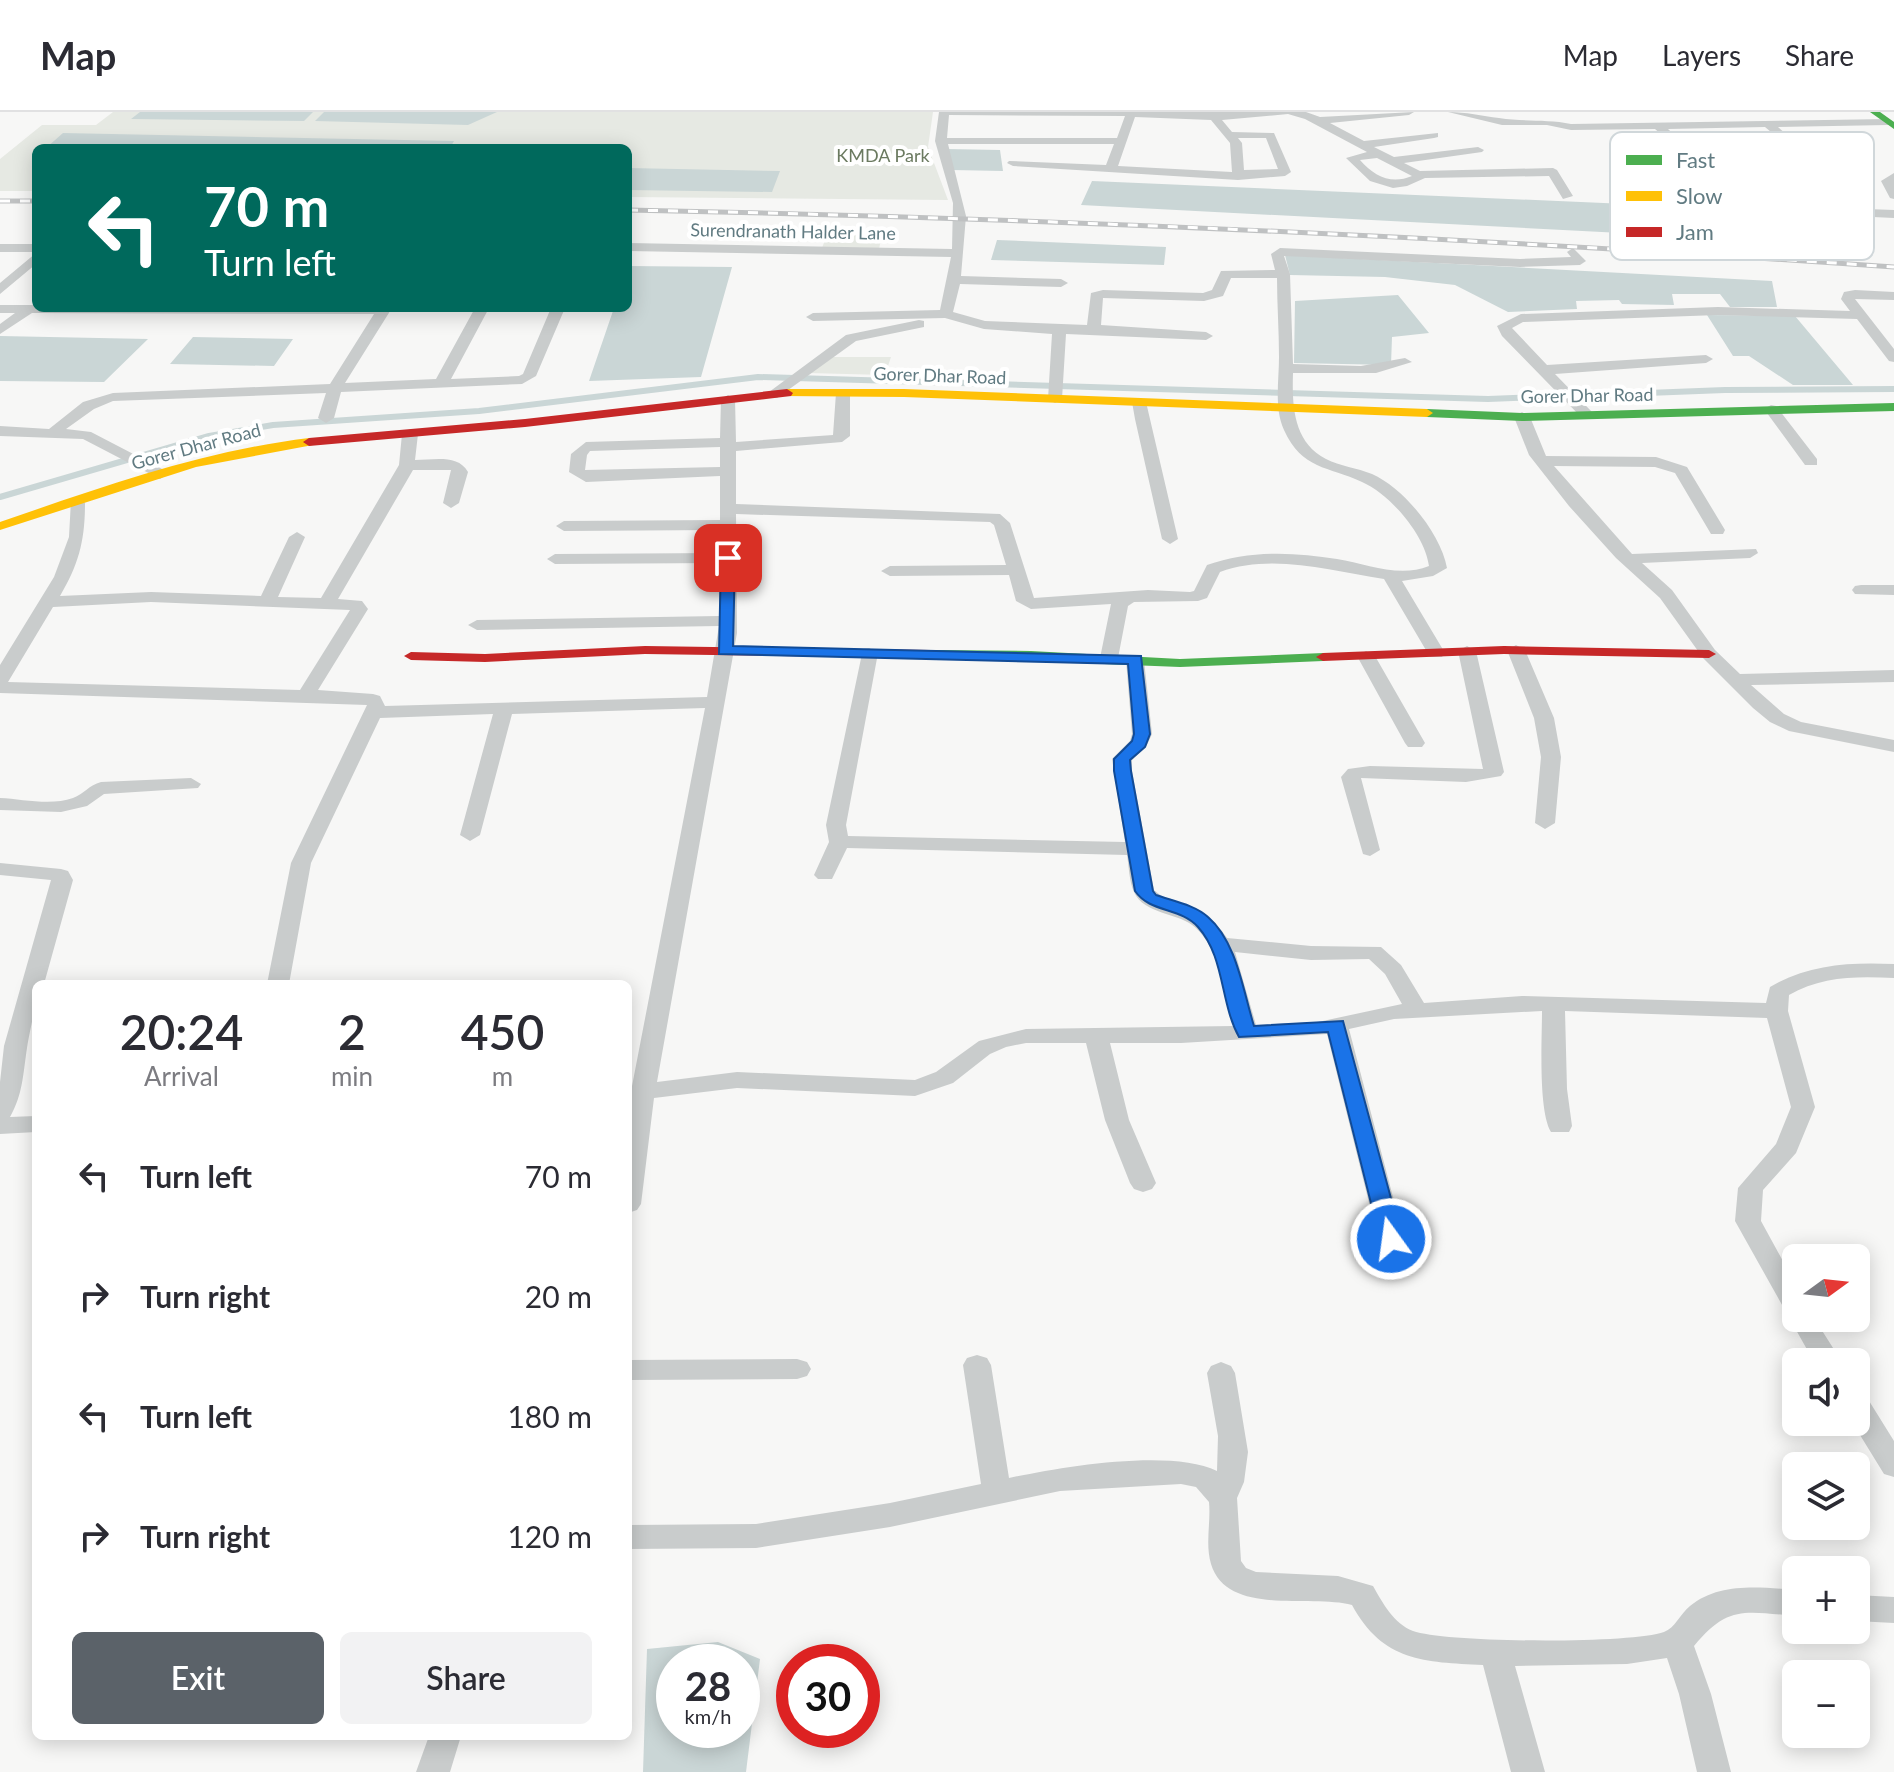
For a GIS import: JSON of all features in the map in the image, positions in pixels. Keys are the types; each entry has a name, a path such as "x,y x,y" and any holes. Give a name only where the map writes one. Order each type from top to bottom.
{"street":[{"path":"946,314 956,280 959,204 941,141 944,116 1044,124 1052,122 1060,113 1214,117 1284,112"},
{"path":"1291,112 1318,121 1422,175 1553,172 1567,196"},
{"path":"1318,121 1409,112"},
{"path":"1453,112 1506,123 1547,122 1571,127 1888,122"},
{"path":"1729,112 1741,126"},
{"path":"1111,168 1129,117 1134,113"},
{"path":"1169,114 1194,134"},
{"path":"1214,117 1236,143 1240,174"},
{"path":"1769,125 1777,132"},
{"path":"1658,126 1664,132"},
{"path":"1013,163 1229,177 1285,172 1270,135 1230,135"},
{"path":"1363,145 1434,135"},
{"path":"941,141 1121,141"},
{"path":"1392,161 1478,150"},
{"path":"1378,154 1352,158 1369,176 1382,184 1414,181 1422,175"},
{"path":"1146,171 1153,155"},
{"path":"1894,177 1887,181 1894,195"},
{"path":"1874,213 1894,214"},
{"name":"Surendranath Halder Lane","path":"632,247 957,253"},
{"path":"0,248 32,248"},
{"path":"564,526 728,517 984,515 1002,523 1025,601 1031,604 1135,596 1191,599 1201,594 1213,569 1241,561 1325,563 1391,576 1429,573 1438,568 1436,554 1427,539 1380,485 1310,458 1293,433 1284,398 1283,274 1277,254 1287,251 1520,263 1580,261 1573,252"},
{"path":"3,287 32,261"},
{"path":"1091,329 1094,326 1096,296 1204,297 1218,293 1226,274 1283,274"},
{"path":"956,280 1061,283"},
{"path":"3,287 21,285"},
{"path":"1893,355 1858,315 1850,304 1849,295 1894,296"},
{"path":"0,309 32,310"},
{"path":"0,330 28,310"},
{"path":"1587,415 1504,326 1521,318 1733,311 1858,315"},
{"path":"326,418 335,388 382,312"},
{"path":"441,384 480,312"},
{"path":"54,432 83,408 113,397 522,380 529,376 556,312"},
{"path":"778,390 858,334 895,330 946,314"},
{"path":"813,317 946,314 984,325 1206,336"},
{"path":"1055,391 1059,330"},
{"path":"1543,370 1706,359"},
{"path":"1286,368 1354,370 1386,368 1405,362"},
{"name":"Gorer Dhar Road","path":"0,526 160,474 265,446 410,434 728,399 778,390 843,393 1055,391 1139,402 1284,398 1522,417 1894,407"},
{"path":"728,471 586,477 577,472 579,454 586,447 837,439 842,436 843,393"},
{"path":"632,1141 635,1093 715,702 728,621 728,399"},
{"path":"1139,402 1147,447 1157,468 1165,502 1170,539"},
{"path":"1771,409 1811,462"},
{"path":"1522,417 1542,461 1627,559 1666,594 1709,654 1734,680 1777,718 1796,727 1891,744"},
{"path":"0,431 86,435 160,474"},
{"path":"327,603 407,465 410,434"},
{"path":"1542,461 1656,462 1672,465 1681,470 1717,530"},
{"path":"407,465 456,465 460,472 451,503"},
{"path":"0,680 63,577 77,537 77,503"},
{"path":"268,600 297,537"},
{"path":"1627,559 1750,553"},
{"path":"555,559 728,558"},
{"path":"890,571 1017,570"},
{"path":"1391,576 1436,653"},
{"path":"1861,590 1894,590"},
{"path":"49,602 151,597 346,603 359,609 306,695"},
{"path":"1109,658 1120,604 1124,599"},
{"path":"477,625 728,621"},
{"path":"411,656 485,658 645,650 1225,663 1516,650 1709,654"},
{"path":"1516,650 1544,718 1551,757 1545,823"},
{"path":"1370,850 1353,790 1351,777 1355,773 1415,772 1475,776 1494,772 1467,651"},
{"path":"825,875 839,842 836,825 869,653"},
{"path":"1366,656 1415,743"},
{"path":"1135,660 1142,734 1139,743 1122,759 1144,891 1150,899 1189,912 1203,921 1219,944 1246,1033"},
{"path":"1734,680 1894,676"},
{"path":"0,687 306,695 373,700 377,704 376,712 339,780 301,863 279,980"},
{"path":"376,712 715,702"},
{"path":"470,835 504,708"},
{"path":"0,804 57,805 81,802 94,789 191,784"},
{"path":"839,842 1137,849"},
{"path":"0,869 61,875 34,980"},
{"path":"1219,944 1311,953 1373,952 1382,956 1391,968 1417,1011"},
{"path":"1782,1284 1748,1221 1751,1188 1787,1147 1803,1107 1777,1011 1778,992 1795,979 1865,970 1894,971"},
{"path":"0,1114 11,1090 16,1046 32,988"},
{"path":"635,1093 737,1080 915,1088 936,1085 983,1048 1002,1040 1026,1036 1246,1033 1336,1025 1417,1011 1522,1003 1777,1011"},
{"path":"1553,1004 1555,1089 1560,1126"},
{"path":"1336,1025 1391,1239"},
{"path":"1096,1036 1117,1120 1143,1183"},
{"path":"0,1126 32,1124"},
{"path":"977,1365 997,1493"},
{"path":"632,1370 797,1369"},
{"path":"1221,1373 1234,1462 1232,1481 1223,1496"},
{"path":"1870,1427 1894,1466"},
{"path":"632,1537 756,1536 890,1515 1060,1479 1181,1472 1200,1474 1213,1480 1223,1496 1226,1557 1233,1575 1246,1584 1339,1589 1362,1595 1389,1633 1410,1644 1496,1654 1643,1649 1677,1642 1702,1613 1721,1606 1743,1599 1782,1602"},
{"path":"1870,1609 1894,1610"},
{"path":"1677,1642 1695,1694 1714,1772"},
{"path":"1496,1654 1528,1772"},
{"path":"433,1772 444,1740"}],"green space":[{"name":"KMDA Park","path":"113,112 933,112 928,147 948,200 632,197 632,144 32,144 32,191 0,191 0,159 42,125 96,125"},
{"path":"829,229 883,230 879,249 822,248"},
{"path":"833,357 891,357 885,375 808,373"}],"shaded area":[{"path":"140,112 313,112 304,121 131,119"},
{"path":"324,112 497,112 468,125 315,121"},
{"path":"63,133 454,141 452,144 51,144"},
{"path":"947,149 1000,150 1003,171 952,170"},
{"path":"632,168 780,171 772,192 632,190"},
{"path":"1092,181 1610,203 1610,232 1081,205"},
{"path":"997,240 1166,247 1164,265 991,260"},
{"path":"1285,255 1772,281 1777,307 1730,307 1720,294 1672,294 1674,305 1622,304 1619,300 1576,301 1577,309 1508,312 1455,285 1385,277 1290,275"},
{"path":"632,266 732,267 701,377 589,381 613,312 632,312"},
{"path":"1398,295 1429,333 1392,337 1391,365 1294,363 1295,301"},
{"path":"1707,315 1795,316 1853,385 1793,385 1749,356 1733,356"},
{"path":"0,336 148,339 104,382 0,381"},
{"path":"193,337 293,339 274,366 170,364"},
{"path":"656,1648 656,1748 749,1748 746,1772 643,1772 647,1649"}],"waterway":[{"path":"0,497 209,436 273,425 479,411 758,377 1488,399 1725,390 1894,389"}],"railway":[{"path":"0,201 32,201"},
{"path":"632,210 945,218 1610,249"},
{"path":"1783,260 1894,267"}],"traffic: fast":[{"path":"1874,112 1894,126"},
{"path":"1427,413 1522,417 1894,407"},
{"path":"931,654 1031,655 1180,663 1323,657"}],"traffic: slow":[{"path":"787,393 904,393 1427,413"},
{"path":"0,526 191,464 230,454 309,442"}],"traffic: jam":[{"path":"309,442 525,423 787,393"},
{"path":"411,656 485,658 645,650 931,654"},
{"path":"1323,657 1504,650 1709,654"}],"route":[{"path":"728,558 728,633 724,651 1031,655 1135,660 1142,734 1139,743 1122,759 1122,771 1144,891 1150,899 1189,912 1203,921 1219,944 1246,1033 1336,1025 1391,1239"}]}
